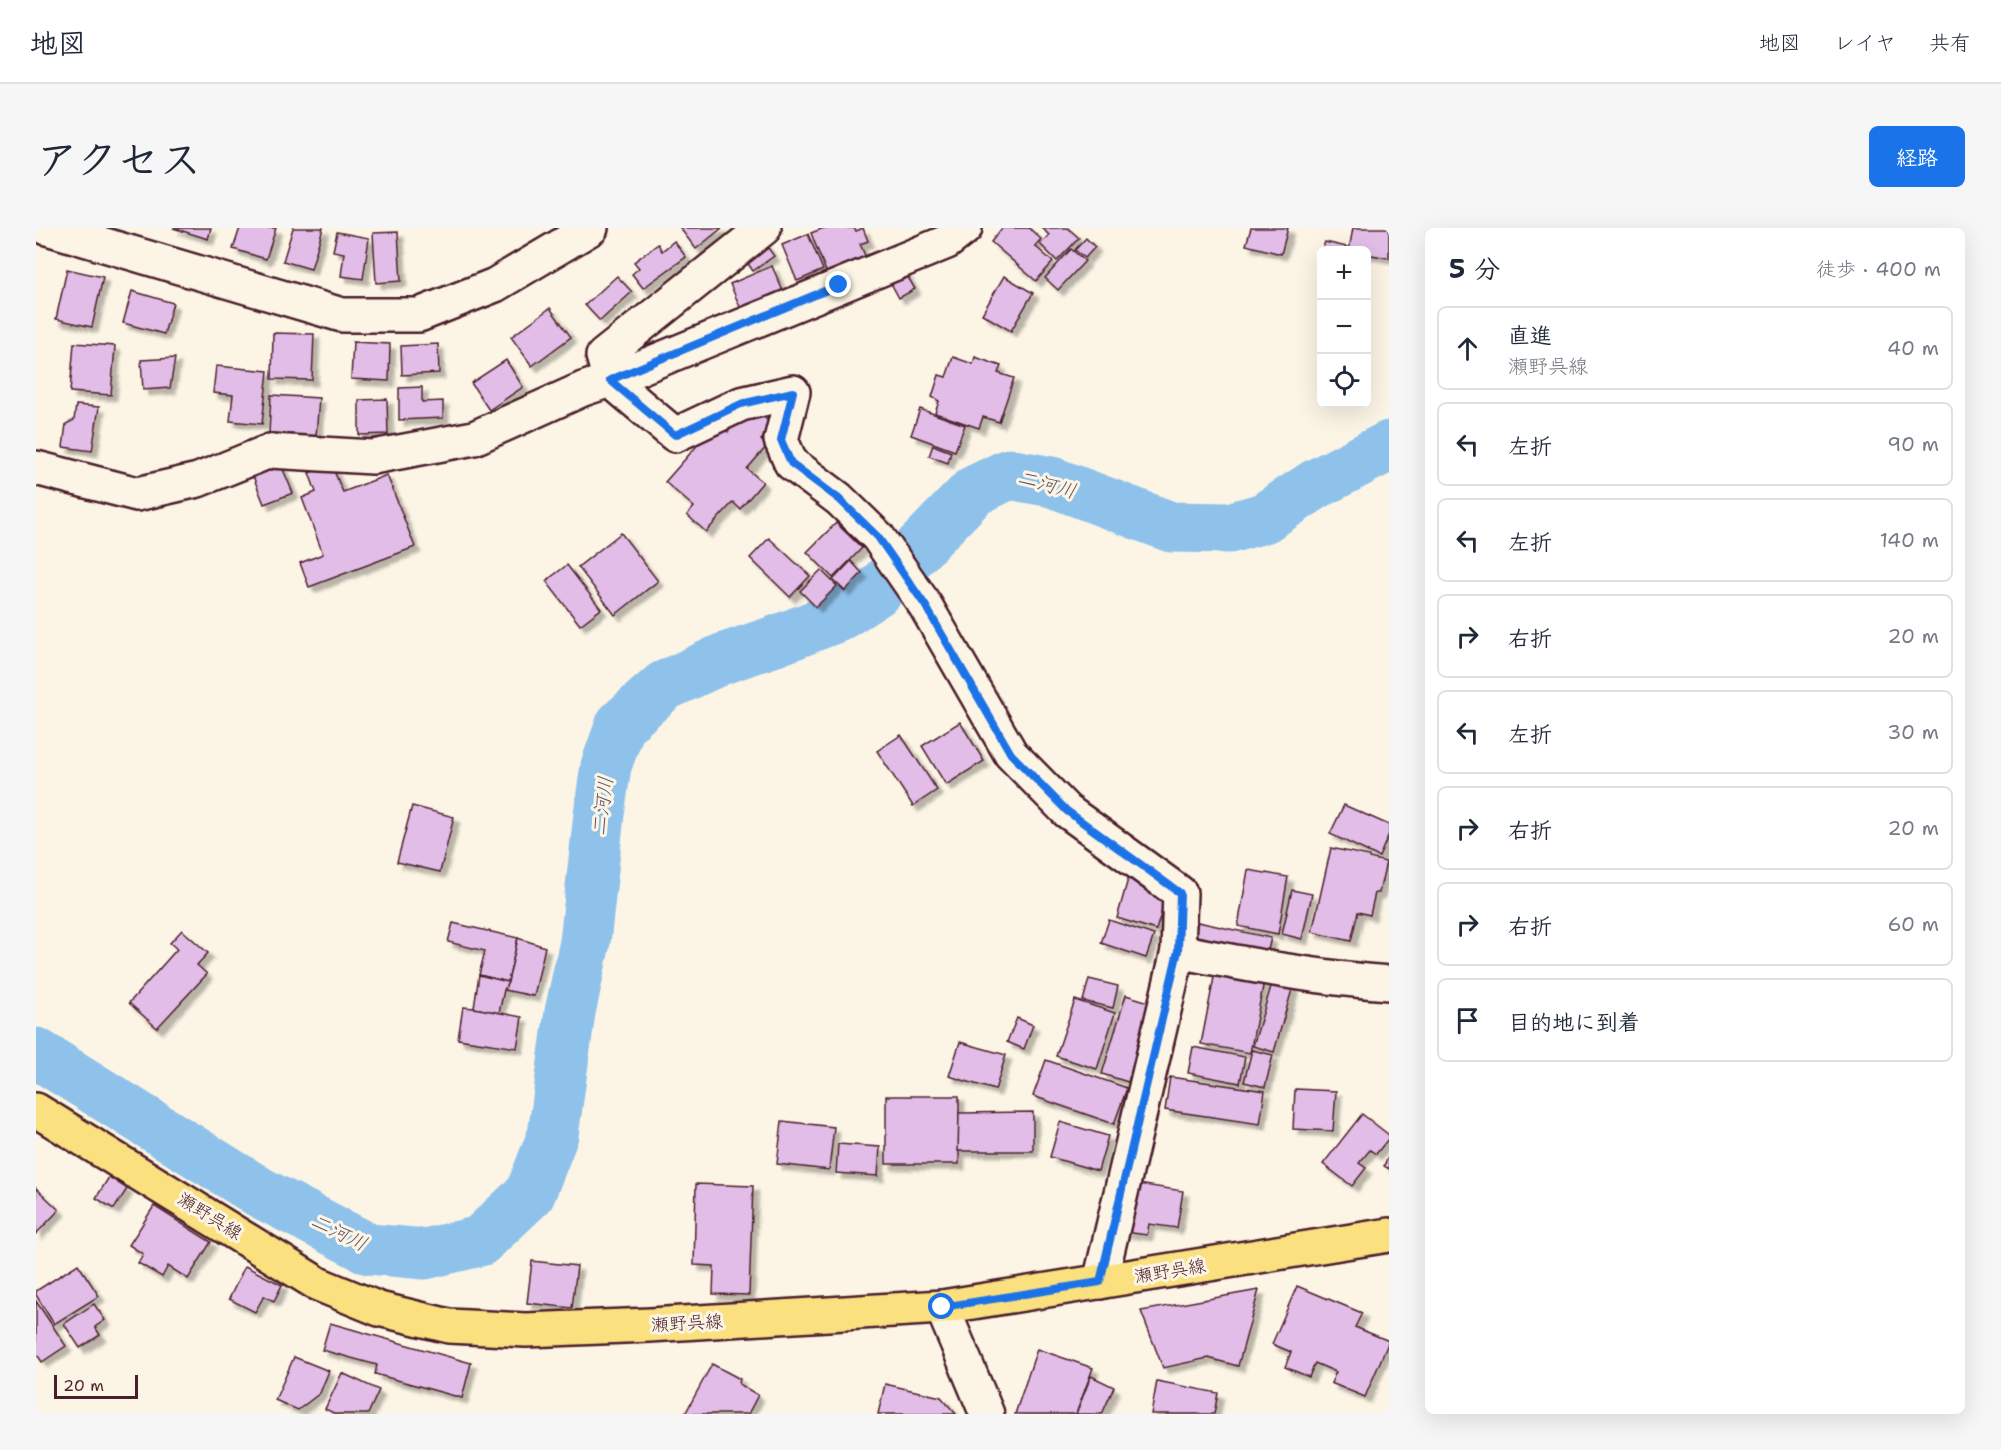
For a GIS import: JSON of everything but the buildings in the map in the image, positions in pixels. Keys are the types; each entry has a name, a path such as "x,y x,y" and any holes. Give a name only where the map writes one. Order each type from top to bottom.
{"main road":[{"name":"瀬野呉線","path":"36,1110 318,1284 379,1309 449,1326 537,1330 942,1307 1389,1235"}],"street":[{"path":"47,228 342,315 419,315 495,285 591,228"},
{"path":"764,228 603,356 610,380 675,435 741,404 793,392 781,440 791,463 839,499 878,537 925,605 1011,754 1067,811 1180,893 1178,951 1100,1282"},
{"path":"36,468 136,494 198,480 270,450 373,457 474,438 583,389 947,242 965,228"},
{"path":"1178,951 1270,969 1389,983"},
{"path":"942,1307 987,1414"}],"waterway":[{"name":"二河川","path":"36,1053 261,1193 369,1249 425,1254 480,1241 530,1194 553,1135 570,1012 585,942 606,766 621,724 664,686 722,659 837,617 876,592 974,491 1009,474 1052,482 1171,527 1229,528 1264,518 1316,484 1389,446"}],"route":[{"path":"839,285 610,380 675,435 741,404 793,392 781,440 791,463 839,499 878,537 925,605 1011,754 1067,811 1180,893 1178,951 1100,1282 942,1307"}]}
